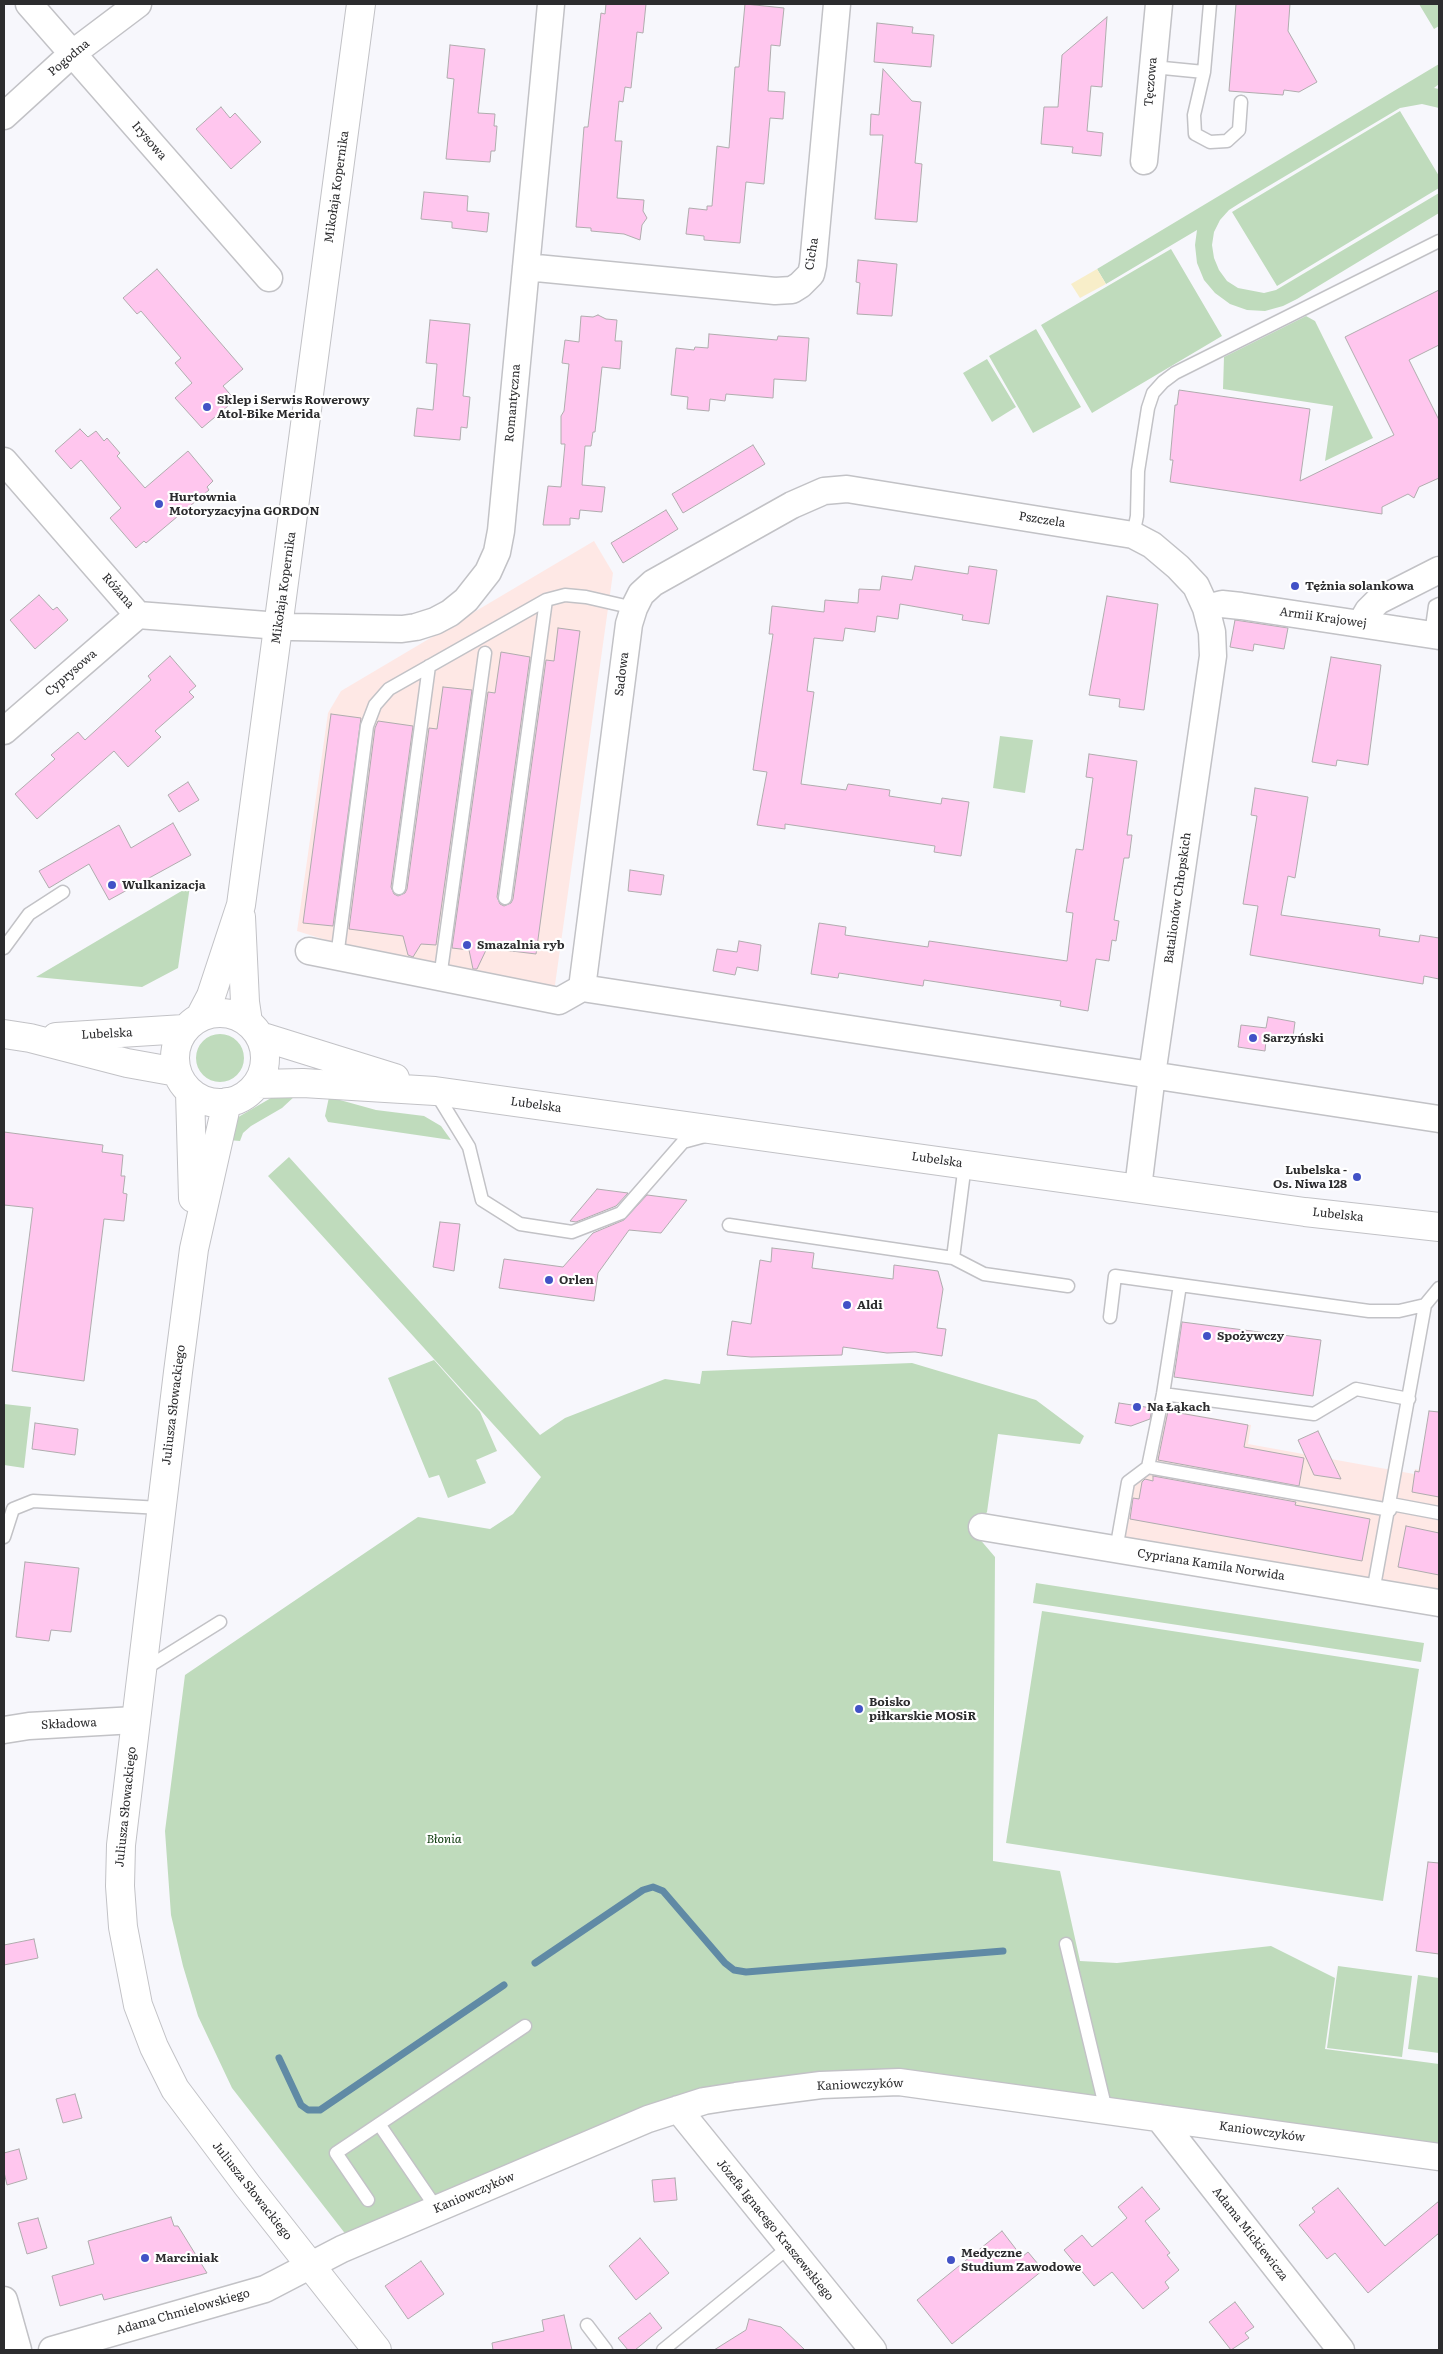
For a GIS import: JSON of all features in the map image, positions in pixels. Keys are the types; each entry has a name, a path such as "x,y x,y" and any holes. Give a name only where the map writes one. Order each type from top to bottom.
{"street":[{"name":"Irysowa","path":"29,4 269,278"},
{"name":"Pogodna","path":"4,116 73,53 138,4"},
{"name":"Mikołaja Kopernika","path":"192,1023 211,996 240,905 279,626 361,4"},
{"name":"Romantyczna","path":"279,626 402,629 416,627 450,613 466,600 488,572 497,552 501,532 551,4"},
{"name":"Cicha","path":"526,267 775,291 792,290 800,285 811,274 837,4"},
{"name":"Tęczowa","path":"1144,161 1159,4"},
{"name":"Różana","path":"4,461 138,615 279,626"},
{"name":"Pszczela","path":"846,489 1133,535 1152,544 1178,566 1196,586 1206,608"},
{"name":"Sadowa","path":"582,988 628,634 634,608 641,594 653,583 792,505 824,490 846,489"},
{"path":"1362,624 1368,611 1378,601 1439,570"},
{"name":"Armii Krajowej","path":"1206,608 1222,604 1435,635"},
{"name":"Batalionów Chłopskich","path":"1138,1188 1152,1075 1213,656 1212,632 1206,608"},
{"name":"Cyprysowa","path":"4,731 138,615"},
{"name":"Mikołaja Kopernika","path":"240,905 245,1002 254,1029"},
{"path":"309,951 559,1001 582,988 1439,1120"},
{"path":"212,1013 225,1013 237,1016 254,1029 264,1048 265,1060 257,1084 249,1093 238,1099 214,1103 201,1099 184,1082 176,1050 192,1023 212,1013"},
{"name":"Lubelska","path":"30,1038 192,1023"},
{"name":"Lubelska","path":"254,1029 435,1091"},
{"name":"Lubelska","path":"4,1034 30,1038 127,1063 184,1082"},
{"name":"Juliusza Słowackiego","path":"184,1082 194,1249"},
{"name":"Lubelska","path":"257,1084 303,1083 435,1091 1305,1212 1439,1226"},
{"name":"Juliusza Słowackiego","path":"226,1102 194,1249 140,1672 121,1844 120,1886 123,1927 138,2005 154,2047 175,2089 247,2185 377,2350"},
{"name":"Cypriana Kamila Norwida","path":"982,1527 1439,1603"},
{"name":"Składowa","path":"4,1730 29,1726 135,1720"},
{"name":"Kaniowczyków","path":"311,2265 624,2129 678,2108 778,2090 841,2084 899,2082 1439,2157"},
{"name":"Józefa Ignacego Kraszewskiego","path":"678,2108 873,2350"},
{"name":"Adama Mickiewicza","path":"1159,2118 1341,2350"},
{"name":"Adama Chmielowskiego","path":"52,2350 265,2289 311,2265"},
{"path":"4,2300 18,2350"}],"lane":[{"path":"1210,4 1204,72 1194,115 1195,134 1210,142 1227,141 1239,130 1241,102"},
{"path":"1153,67 1204,72"},
{"path":"1133,535 1137,516 1138,471 1148,408 1153,393 1163,382 1175,373 1439,242"},
{"path":"337,957 367,726 375,705 389,689 546,600 565,595 586,597 634,608"},
{"path":"506,898 546,600"},
{"path":"1435,635 1435,606 1439,604"},
{"path":"440,978 485,653"},
{"path":"399,888 429,666"},
{"path":"4,948 29,914 62,892"},
{"path":"435,1091 469,1147 482,1200 520,1224 572,1232 621,1213 683,1142 725,1131"},
{"path":"953,1258 966,1164"},
{"path":"729,1225 953,1258 984,1274 1068,1286"},
{"path":"1110,1316 1115,1276 1369,1311 1399,1312 1425,1305"},
{"path":"1116,1550 1128,1482 1148,1467 1163,1394 1180,1285"},
{"path":"1373,1592 1390,1507 1425,1305 1439,1288"},
{"path":"1163,1394 1314,1414 1356,1389 1409,1399"},
{"path":"1148,1467 1390,1507 1439,1513"},
{"path":"4,1536 13,1509 33,1501 161,1508"},
{"path":"140,1672 220,1622"},
{"path":"1066,1944 1106,2110"},
{"path":"368,2200 336,2153 525,2026"},
{"path":"379,2124 437,2209"},
{"path":"663,2350 789,2247"},
{"path":"587,2325 606,2350"}],"shaded area":[{"path":"594,541 613,573 554,992 355,949 297,931 328,713 341,691"},
{"path":"1162,1409 1251,1425 1248,1444 1414,1474 1415,1469 1439,1474 1439,1589 1122,1539 1134,1470 1154,1455"}],"green space":[{"path":"1419,4 1439,4 1439,26 1434,29"},
{"path":"1439,64 1439,84 1434,88 1439,89 1439,108 1422,104 1400,108 1229,210 1220,220 1214,232 1212,245 1214,258 1219,270 1227,281 1238,288 1264,293 1276,290 1439,193 1439,213 1297,299 1283,306 1265,311 1247,310 1230,304 1215,293 1204,280 1197,263 1195,245 1197,230 1106,284 1097,269"},
{"path":"1400,111 1439,176 1439,188 1277,286 1232,212"},
{"path":"1171,249 1222,336 1092,413 1041,325"},
{"path":"1306,316 1315,321 1373,438 1325,461 1333,406 1223,389 1224,357"},
{"path":"1036,329 1081,407 1033,433 989,356"},
{"path":"987,359 1016,407 992,422 963,373"},
{"path":"1000,736 1033,740 1025,793 993,788"},
{"path":"190,886 178,968 142,987 36,977"},
{"path":"215,1034 225,1034 237,1041 244,1053 244,1063 237,1075 225,1082 215,1082 207,1078 200,1071 196,1063 196,1053 200,1045 207,1038"},
{"path":"281,1095 296,1095 282,1108 251,1126 243,1133 240,1141 228,1140 235,1120 271,1098"},
{"path":"329,1097 376,1110 424,1116 441,1126 451,1140 328,1122 325,1116"},
{"name":"Błonia","path":"289,1157 540,1435 565,1418 665,1379 700,1384 702,1371 912,1363 1036,1400 1084,1436 1080,1444 998,1434 987,1512 982,1519 978,1537 995,1557 993,1861 1060,1871 1080,1961 1117,1963 1271,1946 1335,1978 1325,2049 1439,2064 1439,2147 820,2073 347,2236 232,2088 198,2016 183,1966 171,1915 165,1831 185,1675 418,1517 490,1529 513,1514 541,1477 268,1176"},
{"path":"434,1360 480,1412 497,1451 476,1460 486,1483 448,1498 439,1475 429,1478 388,1378"},
{"path":"4,1404 31,1407 24,1468 4,1465"},
{"path":"1036,1583 1424,1643 1421,1662 1033,1603"},
{"path":"1042,1611 1419,1669 1383,1901 1006,1843"},
{"path":"1338,1966 1412,1976 1402,2057 1327,2048"},
{"path":"1418,1975 1439,1978 1439,2053 1408,2049"}],"sand":[{"path":"1097,269 1106,284 1080,298 1071,284"}],"building":[{"path":"606,4 646,4 643,33 637,32 631,88 625,87 623,102 619,101 615,141 622,141 617,198 644,200 643,211 647,218 642,225 640,240 624,234 591,231 591,228 576,227 584,127 588,127 601,13 605,14"},
{"path":"745,4 784,8 780,46 771,45 768,91 785,92 783,119 770,118 764,184 746,182 740,243 704,240 704,236 686,234 689,208 707,210 707,206 712,206 717,146 729,148 735,67 739,67"},
{"path":"1236,4 1290,4 1288,31 1317,82 1299,92 1284,90 1283,95 1229,91"},
{"path":"1107,17 1102,87 1091,86 1087,131 1103,133 1101,156 1072,153 1073,147 1041,144 1044,107 1058,107 1062,55"},
{"path":"877,23 913,27 912,33 934,35 931,67 874,62"},
{"path":"450,45 485,49 478,113 495,114 494,126 497,126 495,151 491,151 490,162 446,159 454,79 447,78"},
{"path":"883,69 912,101 921,102 915,163 922,164 917,222 875,219 883,135 870,135 871,114 879,115"},
{"path":"221,107 230,118 235,113 261,142 231,169 196,129"},
{"path":"424,192 468,196 467,211 489,213 487,232 452,228 452,222 421,219"},
{"path":"858,260 897,264 892,316 857,314 860,283 856,282"},
{"path":"157,269 243,369 223,386 235,400 202,428 175,398 192,383 175,363 181,358 141,311 137,314 123,298"},
{"path":"1439,290 1439,345 1409,360 1439,420 1439,478 1419,487 1414,498 1408,494 1382,507 1382,514 1170,482 1173,460 1170,460 1175,405 1177,405 1179,390 1310,409 1300,481 1394,435 1345,337"},
{"path":"598,315 606,319 617,320 615,341 622,341 620,369 602,367 595,432 593,432 591,446 585,446 582,485 605,487 602,512 580,510 579,519 570,518 570,525 543,525 548,486 561,487 565,444 561,444 561,416 564,411 569,364 562,363 565,340 579,342 581,316 593,317"},
{"path":"430,320 470,324 463,396 470,397 467,428 461,427 460,440 414,436 417,408 433,410 437,364 426,363"},
{"path":"709,334 777,340 778,336 809,338 806,381 774,379 773,398 726,394 725,401 710,399 709,411 687,409 688,397 671,395 676,348 694,350 695,347 708,348"},
{"path":"80,429 88,437 96,431 104,441 107,438 120,453 117,456 145,488 188,451 213,481 207,487 209,490 146,543 144,541 136,548 110,518 121,508 81,460 71,469 55,451"},
{"path":"753,445 765,464 683,513 672,494"},
{"path":"666,510 678,529 623,563 611,543"},
{"path":"915,566 968,574 969,566 997,570 989,624 962,620 963,615 900,604 898,619 877,616 875,632 845,628 843,641 814,638 807,691 814,692 801,784 846,790 848,784 890,790 889,796 941,804 942,798 969,802 961,856 934,852 935,846 785,824 785,829 757,825 767,772 753,770 773,634 769,634 772,606 824,612 825,600 858,603 859,589 880,590 882,576 912,580"},
{"path":"39,595 53,610 57,607 68,620 35,649 10,620"},
{"path":"1107,596 1158,604 1144,710 1119,707 1120,699 1089,695"},
{"path":"1235,620 1288,628 1284,649 1254,644 1253,651 1230,647"},
{"path":"558,628 580,631 536,954 487,948 477,969 473,969 469,950 452,948 488,692 495,693 501,652 530,657 497,897 500,904 504,906 511,903 513,899 546,660 554,661"},
{"path":"170,656 196,686 189,692 194,697 155,731 161,737 128,767 114,751 37,819 15,794 55,759 51,755 78,732 85,740 151,680 148,676"},
{"path":"1331,657 1381,665 1368,765 1337,760 1336,766 1312,762"},
{"path":"443,687 472,690 436,945 421,944 413,957 408,955 403,936 349,929 375,728 378,721 413,726 391,887 394,894 398,896 405,893 407,889 429,728 437,729"},
{"path":"331,714 361,718 333,926 303,923"},
{"path":"1089,754 1137,761 1127,835 1132,835 1129,858 1124,858 1114,920 1119,921 1116,941 1112,940 1109,961 1096,959 1088,1011 1060,1006 1061,1001 924,980 923,986 839,973 838,978 811,974 819,923 846,927 845,935 928,947 929,941 1067,961 1073,913 1066,912 1076,849 1083,850 1093,778 1086,777"},
{"path":"188,782 199,800 179,812 168,795"},
{"path":"1255,788 1308,797 1295,878 1288,876 1281,915 1380,929 1379,936 1419,942 1420,935 1439,938 1439,979 1424,976 1423,984 1250,955 1258,906 1243,904 1257,816 1251,815"},
{"path":"173,823 191,855 109,900 89,864 49,888 39,871 119,825 131,848"},
{"path":"630,870 664,875 661,895 628,891"},
{"path":"739,941 761,945 758,971 737,967 735,975 713,971 717,949 737,952"},
{"path":"1268,1017 1295,1022 1292,1044 1266,1040 1265,1051 1238,1047 1241,1025 1266,1028"},
{"path":"4,1132 103,1145 102,1152 123,1155 121,1176 125,1176 123,1193 127,1194 124,1221 104,1219 84,1381 12,1371 33,1208 4,1205"},
{"path":"597,1189 628,1193 616,1206 576,1222 570,1221"},
{"path":"647,1195 687,1200 661,1233 629,1230 598,1273 594,1301 499,1288 504,1259 563,1267 593,1233 624,1220"},
{"path":"440,1222 460,1224 454,1271 433,1267"},
{"name":"Aldi","path":"772,1248 814,1253 812,1268 893,1279 894,1265 938,1271 943,1289 937,1328 946,1329 942,1356 915,1352 887,1353 843,1347 842,1355 751,1357 727,1355 732,1321 751,1324 760,1260 771,1262"},
{"path":"1182,1322 1321,1340 1313,1396 1174,1377"},
{"path":"1119,1403 1152,1408 1150,1419 1131,1426 1115,1423"},
{"path":"1168,1411 1248,1425 1244,1447 1304,1458 1299,1486 1158,1460"},
{"path":"1429,1411 1439,1412 1439,1497 1412,1492 1415,1471 1419,1472"},
{"path":"35,1423 78,1429 75,1455 32,1449"},
{"path":"1318,1431 1341,1479 1314,1475 1298,1440"},
{"path":"1153,1476 1296,1502 1295,1505 1370,1519 1362,1561 1130,1519 1133,1498 1139,1499 1142,1482 1145,1479 1153,1481"},
{"path":"1406,1526 1439,1533 1439,1575 1398,1567"},
{"path":"25,1562 79,1568 71,1632 51,1630 49,1641 16,1637"},
{"path":"1428,1862 1439,1863 1439,1954 1416,1951"},
{"path":"34,1939 38,1958 4,1965 4,1945"},
{"path":"75,2094 82,2118 63,2123 56,2099"},
{"path":"19,2149 27,2179 7,2185 4,2172 4,2153"},
{"path":"675,2178 677,2200 654,2202 652,2180"},
{"path":"1142,2187 1160,2209 1145,2221 1170,2253 1167,2255 1179,2270 1165,2282 1169,2288 1143,2309 1112,2272 1094,2286 1064,2250 1082,2235 1092,2247 1127,2218 1118,2207"},
{"path":"1338,2188 1385,2246 1439,2201 1439,2233 1368,2293 1335,2253 1327,2259 1299,2225 1315,2212 1312,2208"},
{"name":"Marciniak","path":"171,2217 174,2226 178,2226 207,2273 104,2300 102,2294 60,2306 52,2276 94,2264 88,2241"},
{"path":"38,2218 47,2248 27,2254 18,2223"},
{"path":"1002,2231 1022,2257 1028,2252 1043,2270 952,2344 917,2300"},
{"path":"640,2238 669,2273 636,2300 609,2266"},
{"path":"421,2261 444,2294 408,2319 385,2286"},
{"path":"1235,2302 1254,2327 1245,2333 1249,2338 1231,2350 1209,2322"},
{"path":"650,2313 662,2328 635,2350 628,2350 618,2338"},
{"path":"564,2315 572,2350 493,2350 492,2343 544,2331 542,2320"},
{"path":"749,2319 781,2327 805,2350 714,2350 746,2330"}],"waterway":[{"path":"535,1963 643,1890 653,1887 663,1891 725,1963 734,1970 746,1972 1003,1951"},
{"path":"279,2058 301,2105 308,2110 320,2110 504,1985"}],"place":[{"name":"Sklep i Serwis Rowerowy Atol-Bike Merida","path":"207,407"},
{"name":"Hurtownia Motoryzacyjna GORDON","path":"159,504"},
{"name":"Tężnia solankowa","path":"1295,586"},
{"name":"Wulkanizacja","path":"112,885"},
{"name":"Smazalnia ryb","path":"467,945"},
{"name":"Sarzyński","path":"1253,1038"},
{"name":"Lubelska - Os. Niwa 128","path":"1357,1177"},
{"name":"Orlen","path":"549,1280"},
{"name":"Aldi","path":"847,1305"},
{"name":"Spożywczy","path":"1207,1336"},
{"name":"Na Łąkach","path":"1137,1407"},
{"name":"Boisko piłkarskie MOSiR","path":"859,1709"},
{"name":"Marciniak","path":"145,2258"},
{"name":"Medyczne Studium Zawodowe","path":"951,2260"}]}
